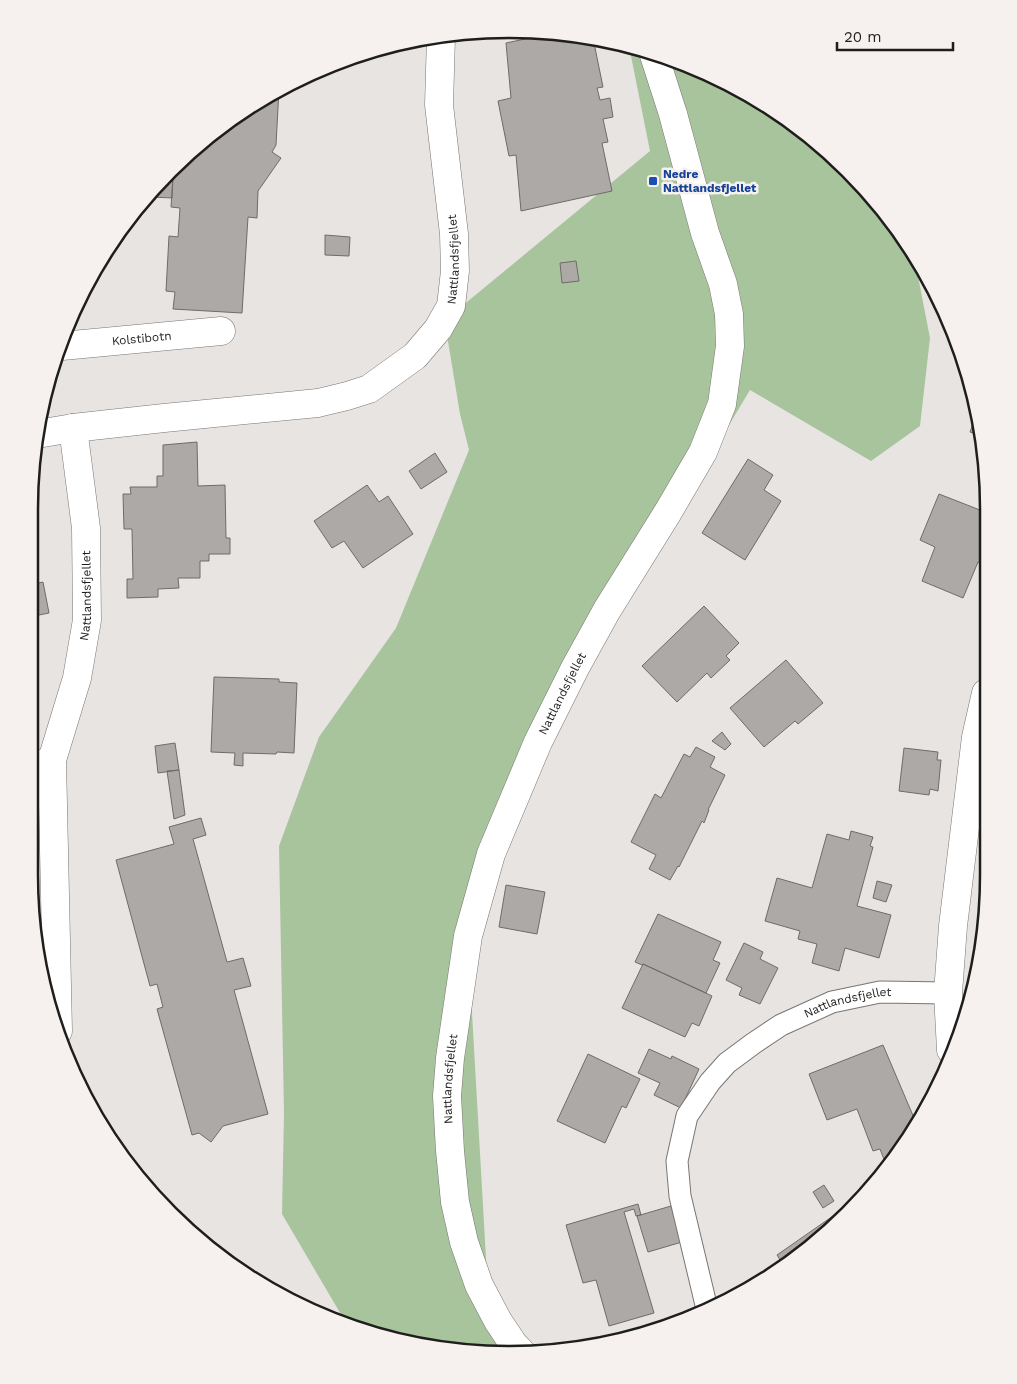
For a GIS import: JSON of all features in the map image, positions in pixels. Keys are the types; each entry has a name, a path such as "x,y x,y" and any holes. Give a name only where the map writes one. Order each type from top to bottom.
{"street":[{"name":"Nattlandsfjellet","path":"44,433 73,428 318,403 369,389 415,356 438,329 452,306 455,271 454,234 439,105 441,43"},
{"name":"Nattlandsfjellet","path":"515,1346 498,1321 479,1286 464,1242 455,1202 447,1096 450,1058 468,936 491,854 538,742 607,610 704,452 722,404 730,346 728,314 723,284 705,233 673,114 656,61"},
{"name":"Kolstibotn","path":"66,346 221,332"},
{"name":"Nattlandsfjellet","path":"56,1006 41,764 77,678 87,620 86,528 73,428"},
{"path":"950,1039 948,992 953,926 976,738 980,720"}],"lane":[{"name":"Nattlandsfjellet","path":"706,1303 680,1196 677,1161 688,1116 710,1082 727,1063 761,1038 781,1025 832,1002 880,992 948,992"}],"green space":[{"path":"631,54 660,62 689,73 744,101 795,135 842,175 882,222 918,277 930,338 920,426 871,461 750,390 597,645 467,925 487,1276 492,1299 534,1345 478,1345 417,1337 342,1316 282,1214 284,1113 279,846 319,737 396,628 469,450 460,414 445,323 450,316 650,151"}],"building":[{"path":"527,39 539,39 595,46 603,87 597,88 600,100 610,98 613,117 603,119 608,142 602,143 612,191 521,211 516,155 509,156 498,101 511,98 506,43"},
{"path":"279,98 276,145 272,152 281,158 258,191 257,218 248,217 242,313 173,309 175,292 166,291 169,236 178,237 180,208 171,207 173,177 198,154 222,135"},
{"path":"173,177 172,198 155,197"},
{"path":"325,235 350,237 349,256 325,255"},
{"path":"576,261 579,281 562,283 560,263"},
{"path":"197,442 198,486 225,485 226,538 230,538 230,554 209,554 209,561 200,561 200,578 178,578 179,588 158,589 158,597 127,598 127,579 133,579 132,529 124,529 123,494 131,494 130,487 157,487 157,476 163,476 163,445"},
{"path":"435,453 447,472 421,489 409,471"},
{"path":"748,459 773,475 764,490 781,501 745,560 702,533"},
{"path":"367,485 379,502 388,496 413,534 363,568 344,541 332,548 314,521"},
{"path":"939,494 980,510 980,563 978,562 963,598 922,581 935,547 920,540"},
{"path":"43,582 49,613 38,615 38,583"},
{"path":"704,606 739,643 726,656 730,660 711,678 707,673 677,702 642,666"},
{"path":"786,660 823,703 798,724 795,721 764,747 730,708"},
{"path":"214,677 279,679 279,682 297,683 294,753 243,753 243,766 234,765 235,753 211,752"},
{"path":"722,732 731,744 725,750 712,741"},
{"path":"175,743 179,770 158,773 155,746"},
{"path":"696,747 715,757 710,767 725,775 708,810 704,823 702,821 679,867 670,880 649,869 656,855 631,842 655,794 661,798 684,754 690,757"},
{"path":"904,748 938,752 937,760 941,760 938,791 930,789 929,795 899,791"},
{"path":"179,770 185,815 174,819 167,771"},
{"path":"201,818 206,835 193,839 227,962 243,958 251,986 234,990 268,1114 223,1126 211,1142 199,1133 192,1135 157,1009 163,1007 157,984 150,986 116,860 174,844 169,827"},
{"path":"851,831 873,837 870,846 873,847 857,906 891,915 879,958 845,948 839,971 812,963 817,944 798,939 800,931 765,921 777,878 812,888 827,834 849,840"},
{"path":"877,881 892,885 886,902 873,898"},
{"path":"506,885 545,892 537,934 499,927"},
{"path":"658,914 721,942 713,960 720,963 706,993 635,962"},
{"path":"744,943 763,952 760,959 778,968 760,1004 739,995 742,988 726,980"},
{"path":"643,964 712,996 699,1026 692,1023 685,1037 622,1008"},
{"path":"883,1045 913,1116 884,1159 880,1149 873,1151 857,1109 827,1120 809,1074"},
{"path":"649,1049 671,1059 672,1056 699,1069 681,1108 654,1095 660,1083 638,1073"},
{"path":"588,1054 640,1079 626,1108 622,1106 605,1143 557,1121"},
{"path":"824,1185 834,1201 823,1208 813,1192"},
{"path":"638,1204 641,1215 636,1216 634,1209 624,1212 654,1313 609,1326 596,1280 583,1283 566,1225"},
{"path":"671,1206 682,1242 648,1252 637,1216"},
{"path":"833,1216 819,1230 780,1260 777,1255"}],"place":[{"name":"Nedre Nattlandsfjellet","path":"653,181"}]}
